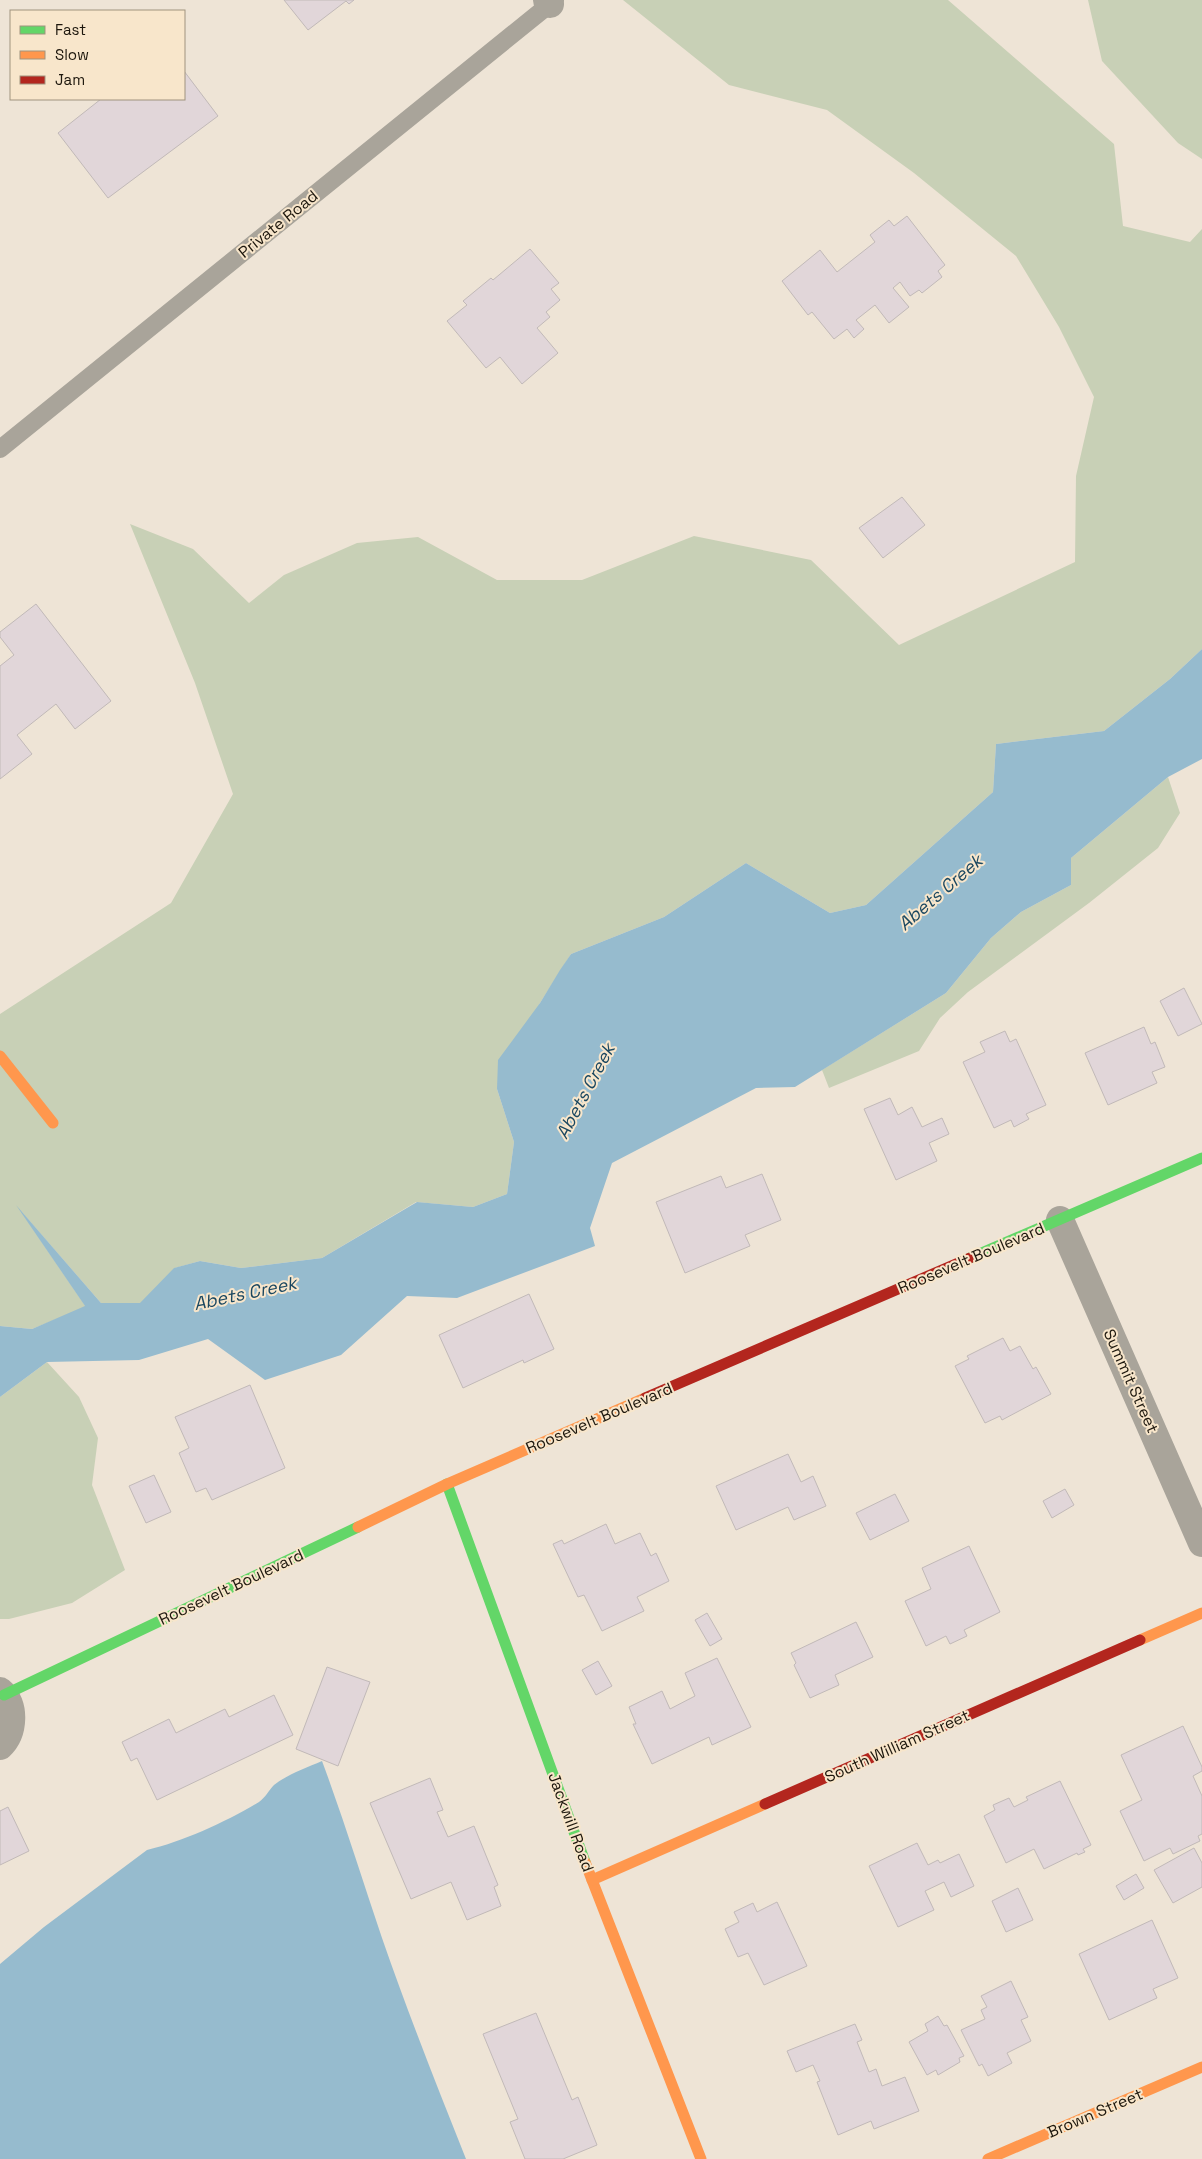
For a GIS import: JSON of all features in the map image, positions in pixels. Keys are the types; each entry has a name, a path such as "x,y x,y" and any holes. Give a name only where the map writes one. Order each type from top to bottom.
{"street":[{"path":"0,1056 53,1123"},
{"name":"Roosevelt Boulevard","path":"0,1746 5,1742 11,1726 11,1710 2,1693 447,1484 1202,1158"},
{"name":"Summit Street","path":"1060,1220 1202,1543"},
{"name":"Jackwill Road","path":"447,1484 592,1880 701,2159"},
{"name":"South William Street","path":"592,1880 1202,1613"},
{"name":"Brown Street","path":"988,2159 1202,2067"}],"lane":[{"name":"Private Road","path":"0,449 550,1"}],"green space":[{"path":"623,0 948,0 1114,144 1123,226 1190,242 1202,229 1202,649 1170,679 1104,731 996,744 993,792 866,905 830,913 746,863 664,917 571,954 540,1003 497,1089 514,1142 507,1194 473,1207 416,1202 322,1258 241,1268 200,1261 175,1268 141,1303 101,1303 20,1210 86,1307 32,1329 0,1326 0,1014 171,903 233,794 195,683 130,524 193,549 249,603 284,575 357,543 418,537 497,580 582,580 694,536 811,560 899,645 1075,562 1076,476 1094,397 1059,327 1016,256 914,173 827,110 729,85"},
{"path":"1088,0 1202,0 1202,159 1178,143 1102,61"},
{"path":"1168,777 1180,813 1158,848 1089,903 968,992 940,1018 919,1051 829,1088 822,1070 946,993 991,938 1021,912 1071,885 1071,858"},
{"path":"47,1362 79,1397 98,1438 92,1485 125,1570 72,1603 9,1619 0,1619 0,1397"}],"water":[{"name":"Abets Creek","path":"1202,649 1202,759 1168,777 1071,858 1071,885 1021,912 991,938 946,993 795,1087 756,1088 612,1163 590,1228 595,1246 457,1298 407,1296 341,1355 265,1380 208,1339 139,1360 47,1362 0,1397 0,1326 32,1329 85,1306 16,1205 101,1303 140,1303 174,1268 200,1261 241,1268 322,1258 417,1202 473,1207 507,1194 514,1142 497,1089 498,1060 540,1003 571,954 664,917 746,863 830,913 866,905 993,792 996,744 1104,731 1170,679"},
{"path":"322,1761 392,1966 466,2159 0,2159 0,1964 44,1927 147,1850 190,1836 233,1816 259,1802 279,1781"}],"building":[{"path":"284,0 354,0 349,4 346,1 308,30"},
{"path":"185,72 218,116 108,198 58,133 100,100 185,100"},
{"path":"907,216 945,265 938,271 942,277 922,293 919,290 910,296 900,282 893,288 909,307 889,323 875,305 856,320 864,329 854,338 847,329 834,339 812,312 808,315 782,281 820,250 837,272 875,242 870,235 889,220 894,226"},
{"path":"530,249 559,283 551,289 560,300 546,312 550,317 537,328 558,353 522,384 500,357 486,368 447,321 467,305 463,301 491,278 493,280"},
{"path":"902,497 925,525 883,558 859,528"},
{"path":"36,604 111,701 75,729 56,704 17,735 32,754 0,779 0,666 14,655 0,637 0,632"},
{"path":"1184,988 1202,1024 1178,1036 1160,1001"},
{"path":"1144,1027 1151,1044 1155,1042 1165,1067 1152,1072 1157,1083 1108,1105 1085,1053"},
{"path":"1005,1031 1010,1042 1016,1039 1046,1105 1026,1114 1029,1119 1014,1127 1011,1120 994,1128 963,1062 985,1052 980,1042"},
{"path":"890,1098 898,1115 912,1107 922,1127 942,1118 949,1134 929,1143 937,1161 896,1180 864,1109"},
{"path":"762,1174 781,1220 745,1235 750,1246 685,1273 656,1202 721,1176 726,1188"},
{"path":"529,1294 554,1349 524,1363 523,1360 463,1388 439,1335"},
{"path":"1003,1338 1010,1351 1020,1346 1033,1369 1036,1367 1051,1394 1002,1420 1000,1416 985,1423 955,1366 969,1359 967,1356"},
{"path":"250,1385 285,1468 212,1500 206,1488 196,1492 179,1453 189,1448 175,1417"},
{"path":"788,1454 801,1482 813,1476 826,1506 794,1520 788,1507 736,1530 716,1486"},
{"path":"154,1475 171,1512 146,1523 129,1486"},
{"path":"1065,1489 1074,1505 1052,1518 1043,1501"},
{"path":"895,1494 909,1521 870,1540 856,1513"},
{"path":"606,1524 615,1544 640,1533 651,1556 656,1553 669,1581 637,1597 644,1611 602,1631 584,1595 578,1597 553,1544 562,1540 564,1544"},
{"path":"969,1546 1000,1612 964,1630 967,1636 950,1644 946,1636 926,1646 905,1601 931,1589 922,1568"},
{"path":"707,1613 722,1639 710,1646 695,1620"},
{"path":"856,1622 873,1657 835,1675 839,1685 810,1698 794,1665 796,1663 791,1653"},
{"path":"717,1658 751,1727 712,1745 709,1737 652,1764 633,1724 636,1724 629,1707 662,1691 670,1709 695,1696 685,1673"},
{"path":"598,1661 612,1686 596,1695 582,1670"},
{"path":"327,1667 370,1682 338,1766 296,1749"},
{"path":"274,1695 293,1735 157,1800 137,1758 131,1761 122,1742 169,1719 176,1733 225,1709 229,1717"},
{"path":"1183,1726 1202,1767 1202,1771 1193,1776 1202,1796 1202,1834 1198,1836 1200,1841 1173,1854 1170,1848 1144,1861 1120,1811 1142,1800 1121,1755"},
{"path":"430,1778 443,1810 437,1812 448,1837 474,1826 498,1885 494,1887 501,1906 467,1920 451,1882 411,1899 370,1803"},
{"path":"1060,1781 1091,1845 1083,1849 1085,1852 1078,1855 1077,1853 1044,1869 1034,1849 1006,1863 984,1816 995,1810 993,1805 1009,1798 1014,1807 1028,1800 1026,1797"},
{"path":"8,1807 29,1851 0,1865 0,1811"},
{"path":"917,1843 928,1865 938,1860 940,1863 959,1854 974,1886 951,1897 944,1882 925,1891 934,1910 898,1927 869,1866"},
{"path":"1194,1848 1202,1863 1202,1887 1173,1903 1154,1870"},
{"path":"1136,1874 1144,1888 1124,1900 1116,1886"},
{"path":"1018,1888 1033,1920 1006,1932 992,1901"},
{"path":"777,1902 807,1966 764,1985 748,1953 738,1957 725,1929 739,1922 734,1912 753,1903 757,1912"},
{"path":"1152,1920 1178,1978 1153,1989 1157,1998 1109,2020 1079,1954"},
{"path":"1011,1981 1028,2017 1021,2020 1031,2041 1007,2053 1012,2063 988,2076 982,2064 979,2066 961,2030 985,2019 981,2010 987,2007 981,1996"},
{"path":"536,2013 572,2100 578,2097 597,2145 563,2159 525,2159 510,2122 518,2119 483,2034"},
{"path":"938,2016 944,2026 947,2025 964,2056 959,2058 960,2062 938,2075 936,2070 927,2075 909,2042 928,2031 925,2024"},
{"path":"855,2024 862,2040 857,2042 869,2072 876,2069 882,2086 905,2077 919,2111 874,2129 871,2121 838,2135 817,2082 820,2081 813,2065 796,2072 787,2051"}],"traffic: fast":[{"path":"970,1258 1202,1158"},
{"path":"447,1484 585,1862"},
{"path":"4,1695 358,1527"}],"traffic: slow":[{"path":"0,1056 53,1123"},
{"path":"358,1527 447,1484 645,1398"},
{"path":"1140,1640 1202,1613"},
{"path":"592,1880 765,1804"},
{"path":"585,1862 701,2159"},
{"path":"988,2159 1202,2067"}],"traffic: jam":[{"path":"645,1398 970,1258"},
{"path":"765,1804 1140,1640"}]}
